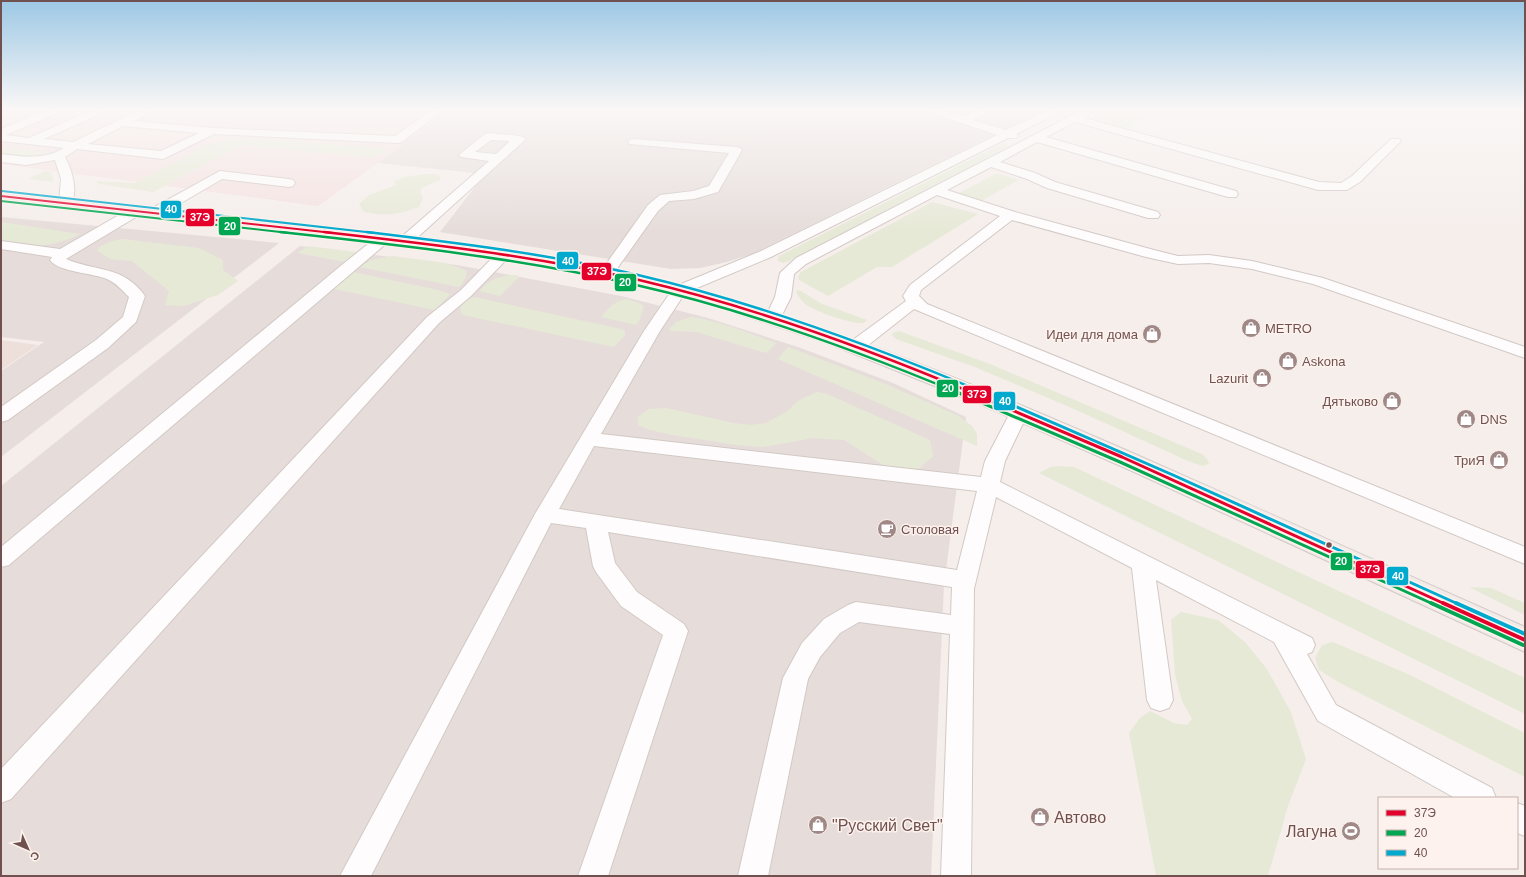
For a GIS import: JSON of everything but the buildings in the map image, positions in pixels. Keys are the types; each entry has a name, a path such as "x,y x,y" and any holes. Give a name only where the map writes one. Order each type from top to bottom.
{"main road":[{"path":"1,196 383,239 503,255 606,274 679,290 773,318 856,346 937,378 1172,479 1525,640"}],"lane":[{"path":"1,158 26,161 41,160 59,156 68,150"},
{"path":"119,150 164,155 174,150"},
{"path":"606,274 653,208 665,198 694,195 714,189 735,150"},
{"path":"355,876 545,514 652,331 679,290 766,254 975,150"},
{"path":"773,318 783,297 788,273 801,261 1012,150"},
{"path":"1072,150 1232,194"},
{"path":"1188,150 1318,186 1343,187 1356,179 1386,150"},
{"path":"59,156 66,170 68,186 65,203"},
{"path":"404,242 498,158"},
{"path":"989,162 1031,176 1051,185 1153,215"},
{"path":"154,213 220,175 290,183"},
{"path":"935,190 1010,215 1164,257 1178,260 1209,259 1252,265 1318,281 1525,353"},
{"path":"1,416 102,344 130,319 137,296 118,279 89,269 64,264 58,260 62,254 136,211"},
{"path":"1010,215 915,288 911,296 914,302 921,307 1525,556"},
{"path":"1,559 383,239"},
{"path":"1,245 62,254"},
{"path":"1,789 433,320 466,293 503,255"},
{"path":"856,346 914,302"},
{"path":"956,876 963,590 995,461 1019,413"},
{"path":"588,439 989,485 1293,640 1327,714 1480,797"},
{"path":"545,514 965,580"},
{"path":"593,876 676,631 629,599 604,566 595,522"},
{"path":"1142,562 1160,700"},
{"path":"753,876 796,678 811,650 832,626 856,612 962,626"}],"shaded area":[{"path":"1,150 395,150 318,206 1,164"},
{"path":"395,150 963,150 755,253 727,262 700,268 671,269 440,232 485,174 378,163"},
{"path":"1,217 279,243 1,457 1,371 44,342 1,337"},
{"path":"300,246 457,265 621,296 708,318 798,347 893,383 966,417 944,585 931,876 1,876 1,486"},
{"path":"1,340 38,345 1,370"}],"green space":[{"path":"1,150 22,150 44,152 45,154 31,159 1,155"},
{"path":"198,150 233,150 153,192 99,184 94,181 136,183"},
{"path":"292,150 385,150 374,158"},
{"path":"990,150 1001,150 789,261 783,263 777,260 779,256"},
{"path":"45,171 52,172 53,182 28,179"},
{"path":"997,173 1019,180 981,201 959,193"},
{"path":"435,174 440,176 440,180 422,188 420,192 423,198 419,207 404,212 380,214 364,212 359,204 369,195 396,185 394,181 405,177"},
{"path":"932,202 978,214 892,267 877,267 828,296 799,280 798,277 801,272"},
{"path":"1,222 80,234 61,242 51,244 1,246"},
{"path":"122,239 199,248 223,260 223,270 238,281 218,295 183,306 165,305 169,291 132,261 110,259 97,250 112,241"},
{"path":"308,246 356,252 353,257 345,262 298,253"},
{"path":"393,256 446,263 467,271 466,276 459,287 360,267 371,260"},
{"path":"353,272 438,290 450,294 435,310 330,288 347,274"},
{"path":"518,275 518,278 500,296 480,291 486,284 498,278"},
{"path":"796,290 801,291 820,303 867,320 864,323 851,322 817,310 805,304 797,294"},
{"path":"474,297 621,329 625,331 625,335 614,347 463,315 460,310 463,303"},
{"path":"626,299 644,306 640,319 636,325 601,317 612,305 618,301"},
{"path":"691,317 723,324 776,343 766,353 697,332 670,331 670,328 676,322"},
{"path":"899,331 990,364 1202,454 1207,459 1209,464 1202,466 1188,461 1074,409 977,368 896,339 892,335 893,333"},
{"path":"788,347 883,383 957,415 972,426 977,434 977,446 778,359"},
{"path":"817,392 827,394 930,440 933,456 914,473 896,473 844,440 813,438 763,447 737,445 673,435 650,430 638,425 638,417 649,409 666,408 733,423 751,425 766,423 786,412 798,401"},
{"path":"1050,467 1074,467 1525,678 1525,714 1039,473"},
{"path":"1469,587 1491,588 1525,603 1525,615"},
{"path":"1181,612 1218,620 1245,642 1267,669 1291,712 1306,759 1288,806 1268,876 1156,876 1129,733 1140,718 1150,711 1174,723 1187,725 1192,719 1182,701 1175,675 1171,620"},
{"path":"1333,642 1410,675 1525,733 1525,777 1338,682 1319,670 1315,658 1322,645"}],"transit line":[{"name":"40","path":"2,191 394,235 517,252 598,266 678,285 735,301 848,339 959,382 1122,452 1525,634"},
{"name":"37Э","path":"1,196 394,240 517,257 598,271 678,290 735,306 848,344 959,387 1068,433 1525,640"},
{"name":"20","path":"1,201 352,240 516,262 597,276 677,295 734,311 791,329 846,349 1012,415 1221,507 1523,645"}],"place":[{"name":"METRO","path":"1251,328"},
{"name":"Идеи для дома","path":"1152,334"},
{"name":"Askona","path":"1288,361"},
{"name":"Lazurit","path":"1262,378"},
{"name":"Дятьково","path":"1392,401"},
{"name":"DNS","path":"1466,419"},
{"name":"ТриЯ","path":"1499,460"},
{"name":"Столовая","path":"887,529"},
{"name":"Автово","path":"1040,817"},
{"name":"\"Русский Свет\"","path":"818,825"},
{"name":"Лагуна","path":"1351,831"}]}
